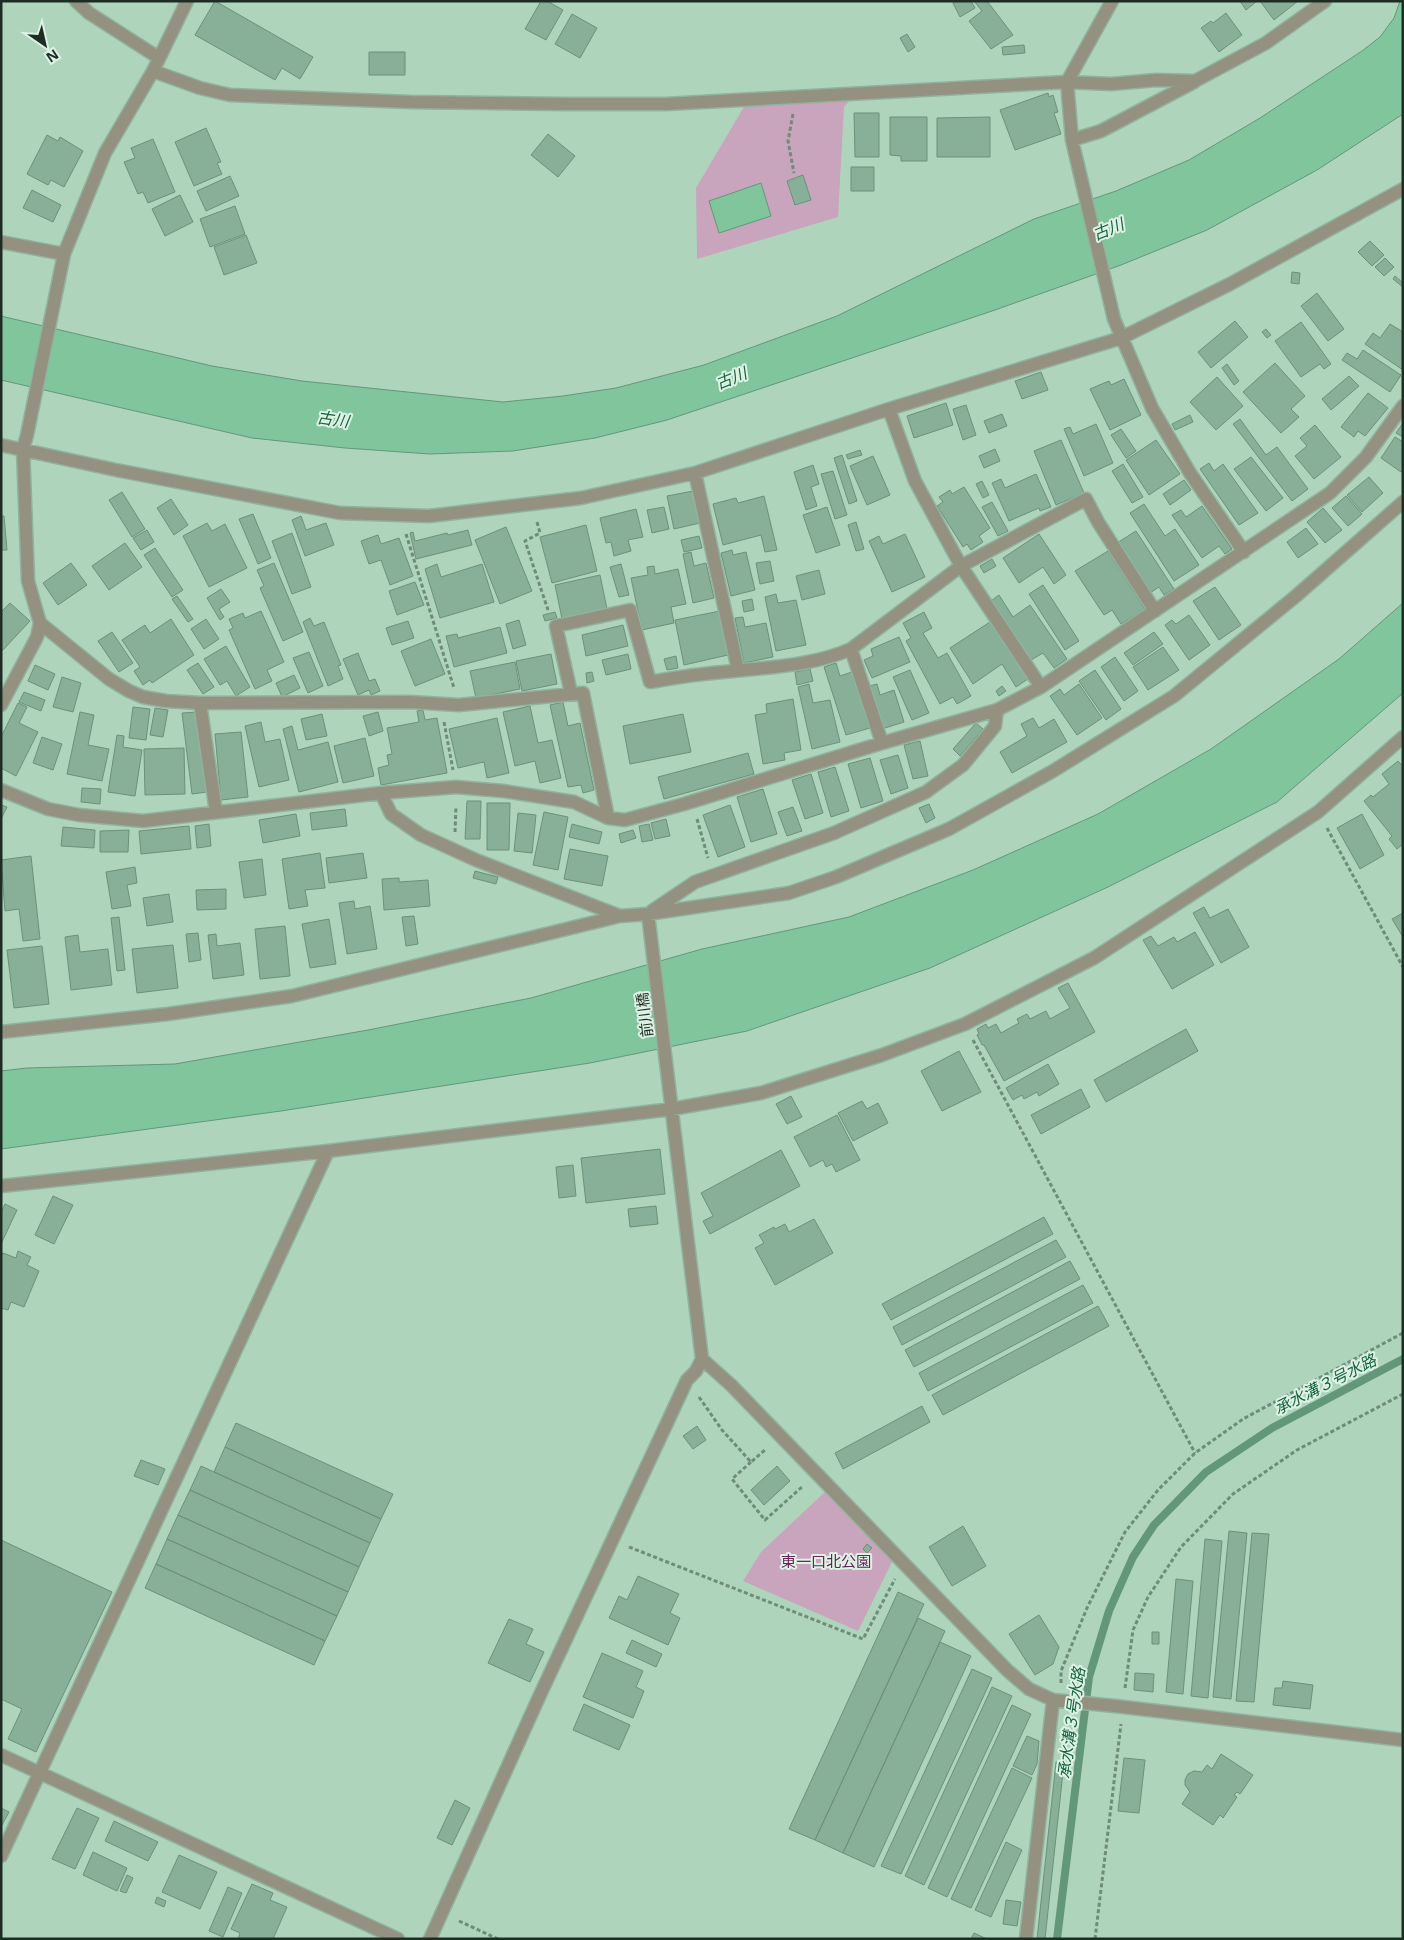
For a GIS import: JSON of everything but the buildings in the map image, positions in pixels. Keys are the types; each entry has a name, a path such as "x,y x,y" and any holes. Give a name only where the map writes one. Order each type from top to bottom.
{"street":[{"path":"76,1 89,13 159,58"},
{"path":"1,704 37,638 40,623 28,581 23,449 64,254 105,153 153,70 188,1"},
{"path":"1112,1 1067,82 1072,140 1114,319 1152,408 1190,474 1244,552"},
{"path":"1072,140 1101,131 1266,43 1325,1"},
{"path":"153,70 200,88 230,95 411,102 565,104 666,104 1067,82 1111,84 1156,80 1195,81"},
{"path":"1,445 116,470 340,513 429,516 581,498 694,473 889,409 1121,338 1230,284 1403,189"},
{"path":"1,242 64,254"},
{"path":"1,790 48,808 111,819 143,821 381,793 456,787 503,791 574,802 608,818 626,820 997,710 1041,687 1330,493 1366,457 1403,406"},
{"path":"889,409 915,481 961,566 1041,687"},
{"path":"694,473 738,670"},
{"path":"608,818 577,693 556,626 630,610 650,682 697,674 791,665 842,653 851,649 961,566 1086,499 1098,522 1155,611"},
{"path":"1,1032 168,1014 292,996 620,916 648,914 789,893 836,876 949,829 1054,771 1174,696 1296,596 1403,502"},
{"path":"40,623 109,679 128,692 143,698 200,703 410,702 459,705 577,693"},
{"path":"851,649 882,743"},
{"path":"200,703 216,812"},
{"path":"648,914 695,882 834,833 926,792 963,764 995,726 997,710"},
{"path":"1,1186 328,1151 672,1109 761,1093 882,1055 965,1024 1094,958 1318,812 1403,737"},
{"path":"381,793 391,814 421,835 476,860 620,916"},
{"name":"前川橋","path":"648,914 702,1359"},
{"path":"1,1856 328,1151"},
{"path":"430,1939 539,1697 687,1380 696,1371 702,1359 731,1385 1007,1670 1029,1689 1059,1701 1119,1706 1403,1740"},
{"path":"1026,1939 1059,1701"},
{"path":"1,1755 398,1939"}],"path":[{"path":"794,173 788,141 796,96"},
{"path":"401,516 459,705"},
{"path":"532,537 525,541 549,613"},
{"path":"1318,812 1403,967"},
{"path":"699,825 712,876"},
{"path":"965,1024 1195,1453"},
{"path":"1059,1701 1061,1671 1087,1608 1126,1532 1158,1490 1195,1453 1242,1420 1403,1333"},
{"path":"1095,1939 1119,1706 1133,1630 1148,1596 1181,1546 1232,1494 1297,1450 1403,1394"},
{"path":"702,1402 722,1430 751,1462"},
{"path":"770,1445 732,1479 765,1520 806,1484 800,1478"},
{"path":"612,1541 864,1639 904,1562"},
{"path":"442,1913 498,1939"}],"green space":[{"path":"852,98 844,107 838,217 697,259 696,188 745,105"},
{"name":"東一口北公園","path":"827,1490 893,1560 858,1631 743,1581 761,1552"}],"water":[{"name":"古川","path":"1400,1 1403,1 1403,114 1317,170 1207,230 1121,265 995,310 667,420 595,438 513,451 430,454 345,448 252,438 1,380 1,316 212,366 302,381 503,402 616,388 704,365 837,316 1034,219 1116,191 1189,160 1260,118 1362,51 1380,37 1394,18"},
{"path":"761,183 771,216 719,233 709,201"},
{"path":"1403,603 1403,693 1277,802 1108,887 930,968 747,1031 590,1063 281,1111 1,1149 1,1071 27,1068 175,1064 368,1030 531,998 702,949 849,917 973,870 1098,814 1211,749 1339,659"}],"waterway":[{"name":"承水溝３号水路","path":"1057,1939 1089,1677 1109,1611 1133,1557 1154,1525 1206,1472 1272,1428 1403,1359"}]}
